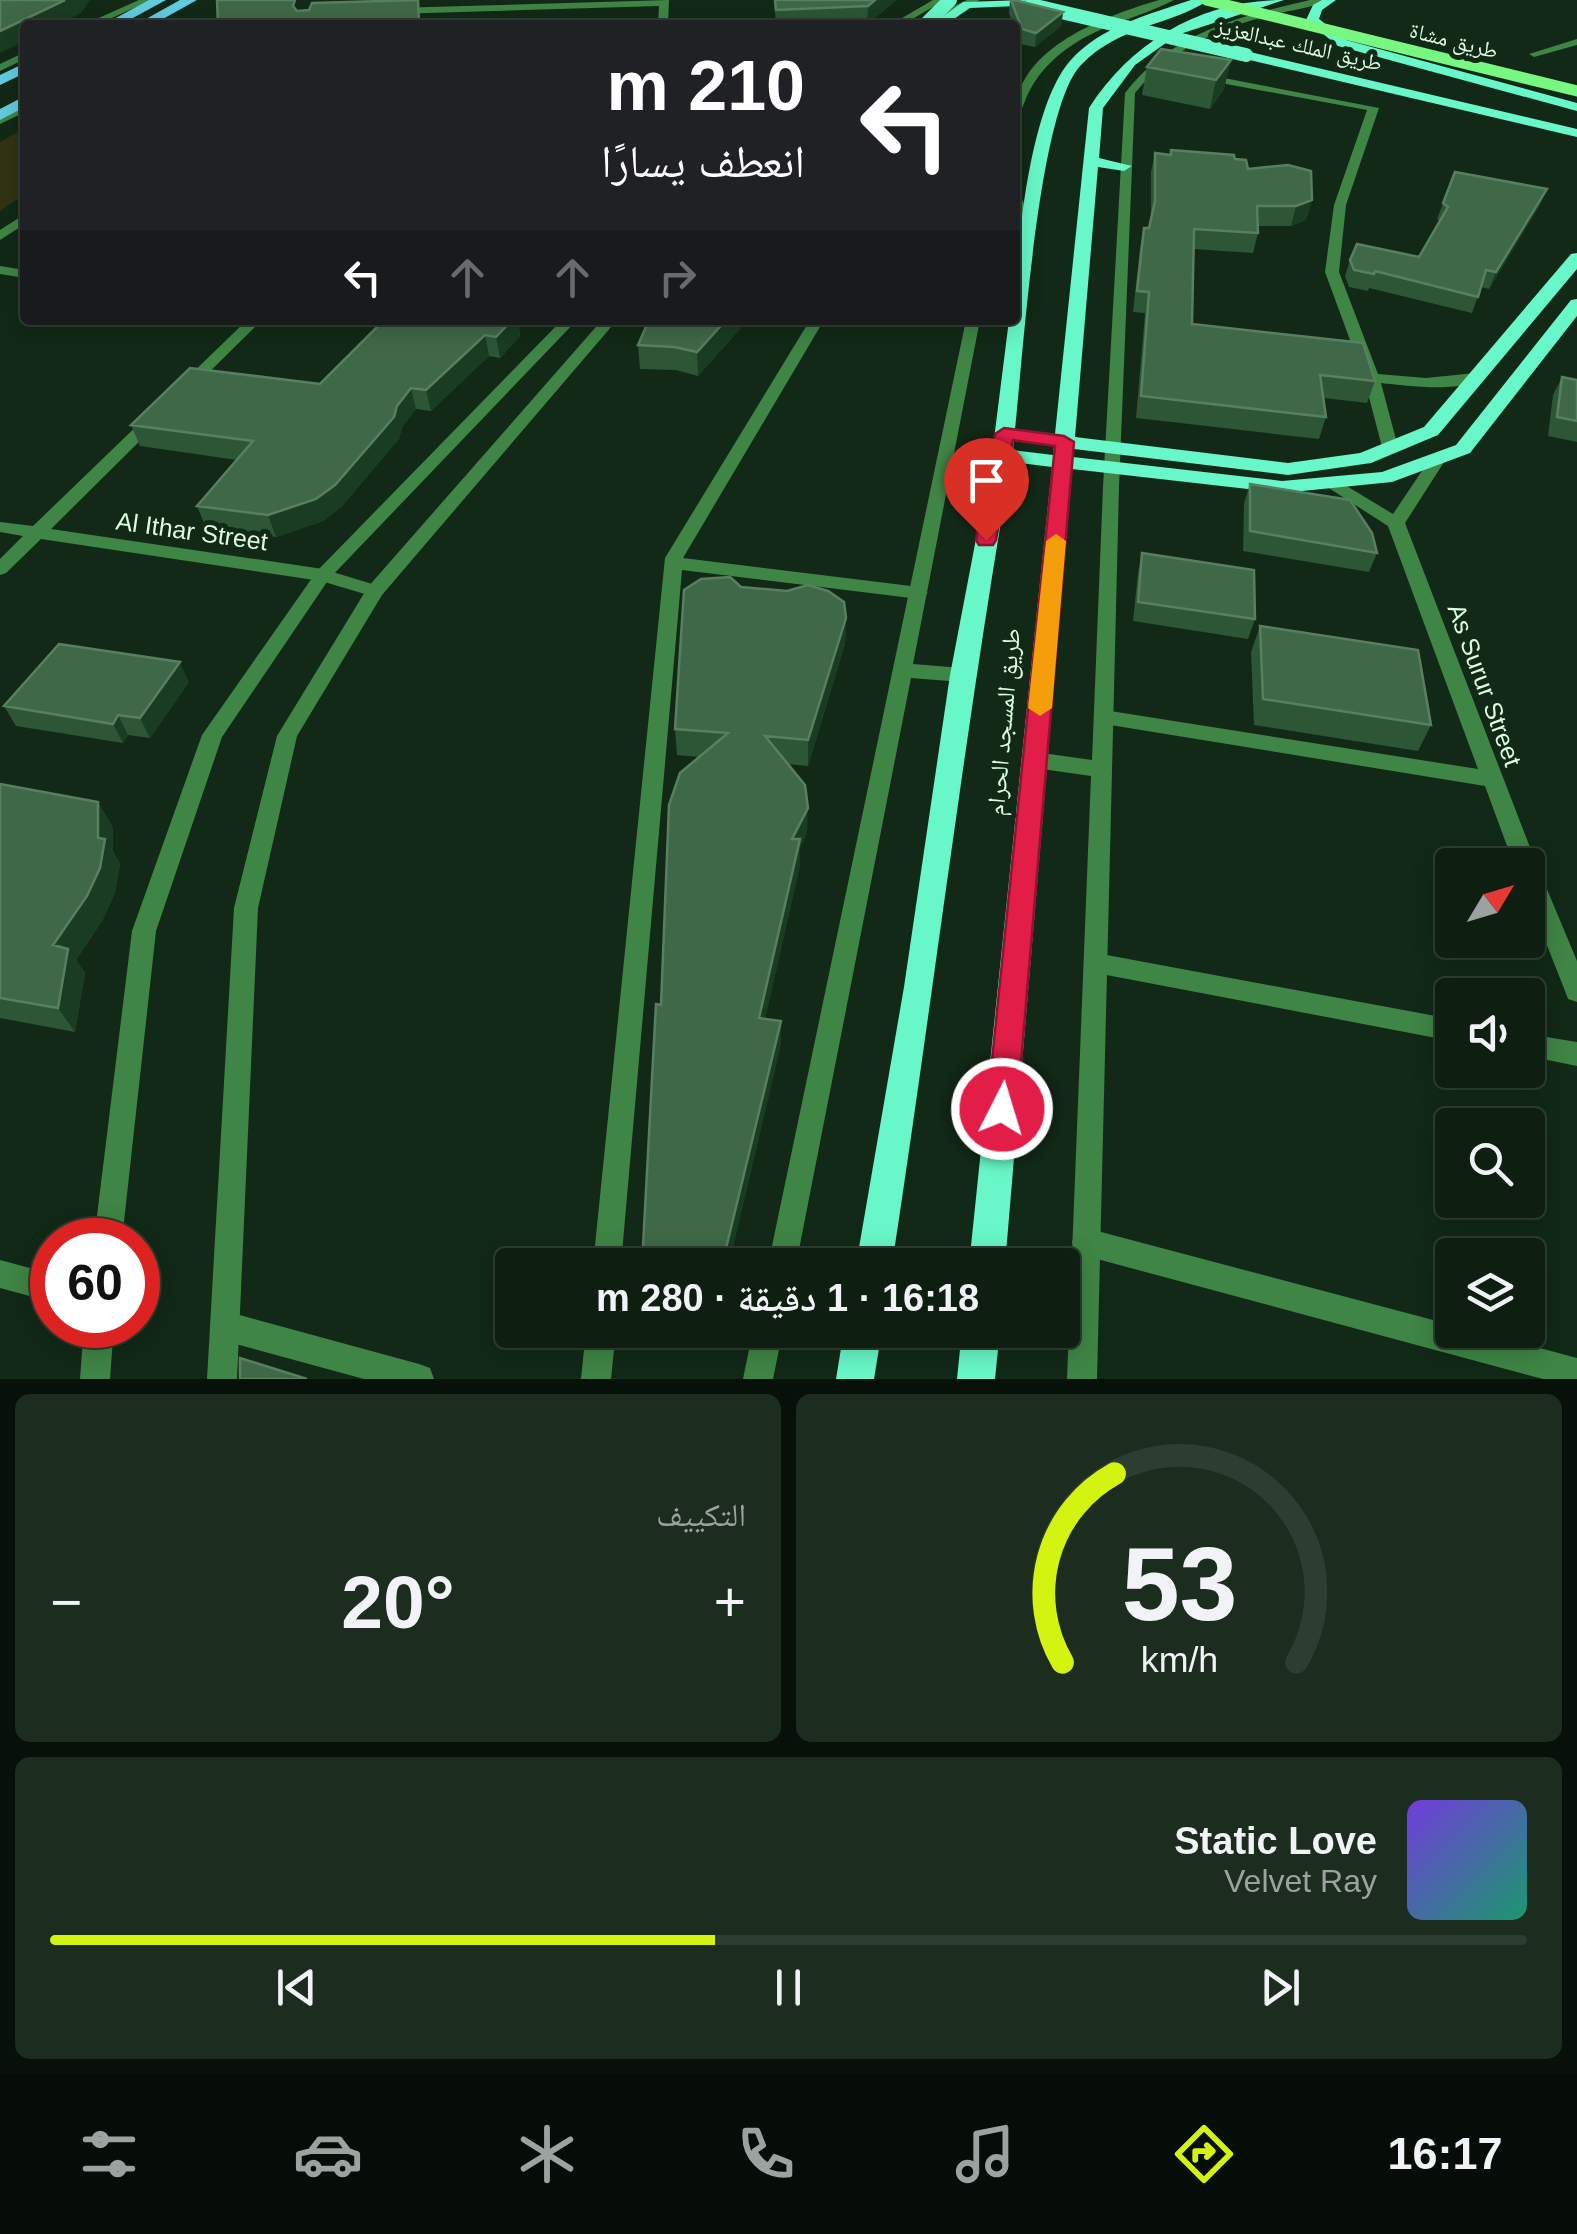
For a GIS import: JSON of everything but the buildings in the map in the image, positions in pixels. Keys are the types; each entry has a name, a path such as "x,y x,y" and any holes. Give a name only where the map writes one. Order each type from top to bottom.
{"highway":[{"path":"120,20 160,0"},
{"path":"168,20 190,0"},
{"path":"152,20 190,0"}],"main road":[{"path":"928,20 950,0"},
{"name":"طريق الملك عبدالعزيز","path":"1062,0 1577,120"},
{"name":"طريق مشاة","path":"1205,0 1577,90"},
{"name":"طريق المسجد الحرام","path":"1022,240 1052,110 1059,88 1076,63 1139,22 1205,0"},
{"name":"طريق مشاة","path":"1258,0 1577,78"},
{"name":"طريق المسجد الحرام","path":"989,1248 1096,108 1114,75 1176,30 1278,0"},
{"path":"1330,0 1317,8 1312,20 1342,43 1577,108"},
{"name":"طريق الملك عبدالعزيز","path":"945,20 967,4 1016,1 1577,135"},
{"path":"1091,162 1124,166"},
{"path":"1112,458 1288,468 1364,459 1431,431 1577,258"},
{"path":"1003,444 1282,486 1385,478 1463,450 1577,304"},
{"name":"طريق المسجد الحرام","path":"877,1248 919,987 962,675 1003,444 1014,325"},
{"path":"856,1379 861,1348"},
{"path":"976,1379 979,1348"}],"street":[{"path":"100,20 147,0"},
{"path":"904,20 940,0"},
{"path":"933,20 975,0"},
{"path":"1020,101 1026,88 1060,49 1118,16 1169,0"},
{"path":"1082,1379 1112,458 1130,94 1146,68 1194,37 1242,20 1322,0"},
{"path":"389,11 663,1"},
{"path":"1534,54 1577,42"},
{"path":"1146,68 1176,73"},
{"path":"1192,75 1373,108 1340,205 1332,272 1372,378 1390,447"},
{"path":"173,400 250,325"},
{"path":"111,1218 144,931 212,735 323,575 565,325"},
{"path":"222,1379 246,908 287,736 375,591 606,325"},
{"path":"609,1248 674,563 814,325"},
{"path":"785,1248 972,325"},
{"path":"1372,378 1426,383 1475,378"},
{"path":"0,569 159,413"},
{"path":"1329,482 1396,522 1438,458"},
{"name":"As Surur Street","path":"1396,522 1518,848"},
{"name":"Al Ithar Street","path":"0,527 323,575 375,591"},
{"path":"674,563 919,593"},
{"path":"904,670 962,675"},
{"path":"1104,717 1490,779"},
{"path":"1035,760 1102,770"},
{"name":"As Surur Street","path":"1545,914 1577,992"},
{"path":"1096,963 1435,1027"},
{"path":"1545,1048 1577,1054"},
{"path":"1086,1242 1577,1373"},
{"path":"0,1274 30,1282"},
{"path":"225,1326 419,1379"},
{"path":"95,1379 97,1348"},
{"path":"596,1379 599,1348"},
{"path":"758,1379 764,1348"}],"shaded area":[{"path":"20,131 20,197 0,211 0,142"}],"slow traffic":[{"path":"1040,708 1056,541"}],"route":[{"path":"986,540 1004,434 1064,442 1002,1109"}]}
